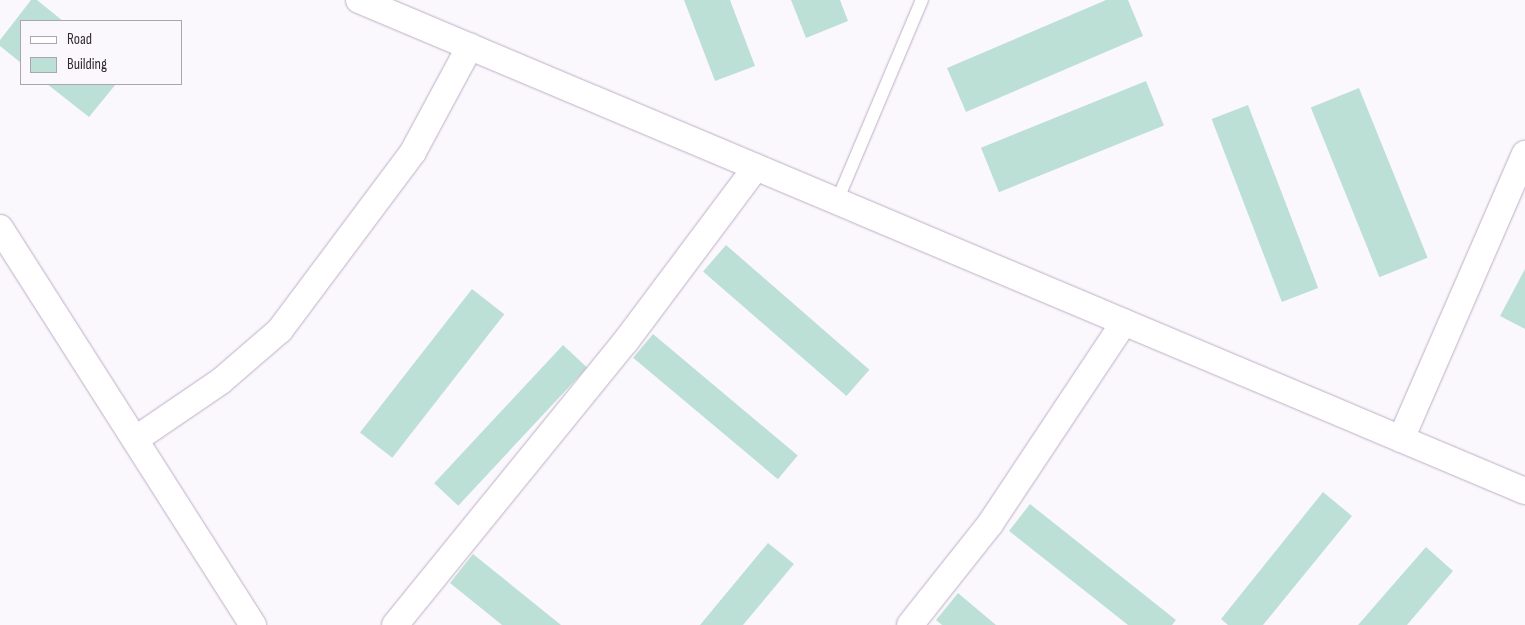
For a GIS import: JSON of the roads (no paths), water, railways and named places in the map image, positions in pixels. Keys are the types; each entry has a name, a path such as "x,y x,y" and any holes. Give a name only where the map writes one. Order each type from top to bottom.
{"street":[{"path":"359,0 1525,491"},
{"path":"136,438 221,381 280,330 413,152 470,46"},
{"path":"1401,439 1525,154"},
{"path":"395,625 626,341 756,167"},
{"path":"0,228 136,438 253,625"},
{"path":"910,625 990,524 1124,322"}],"lane":[{"path":"837,201 922,0"}]}
